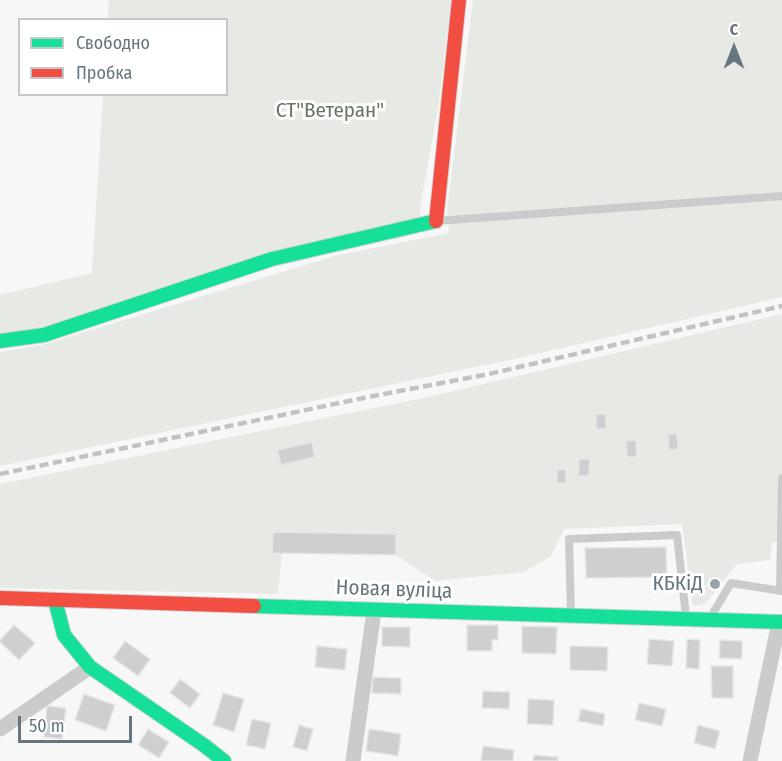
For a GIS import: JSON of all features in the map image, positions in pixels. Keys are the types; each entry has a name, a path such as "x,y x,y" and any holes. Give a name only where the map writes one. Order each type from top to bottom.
{"street":[{"path":"0,341 44,334 272,259 436,221 459,0"},
{"name":"Новая вуліца","path":"1,599 780,622"},
{"path":"55,600 64,635 90,667 224,761"},
{"path":"353,761 374,610"},
{"path":"750,761 780,622"},
{"path":"0,729 90,667"}],"lane":[{"path":"436,221 782,196"},
{"path":"709,620 731,583 781,591 782,478"},
{"path":"571,617 569,538 677,535 686,620"}],"green space":[{"name":"СТ\"Ветеран\"","path":"109,0 451,0 438,108 420,218 46,328 0,334 0,295 92,273 103,96 228,96 228,18 108,18"},
{"path":"473,0 782,0 782,297 514,359 0,466 0,352 42,345 338,255 449,233 447,211"},
{"path":"782,314 782,542 772,542 770,560 737,564 705,604 693,606 682,524 564,529 551,556 524,572 435,581 396,555 396,534 273,532 272,552 282,553 278,594 0,587 0,484 428,397"}],"building":[{"path":"596,414 606,414 606,429 596,429"},
{"path":"668,434 677,434 678,449 669,450"},
{"path":"636,440 637,457 627,457 626,441"},
{"path":"312,442 315,457 281,465 277,450"},
{"path":"579,459 590,459 589,476 578,476"},
{"path":"566,469 566,483 557,483 557,470"},
{"path":"273,532 396,534 396,555 272,553"},
{"path":"666,547 667,577 586,578 585,548"},
{"path":"14,625 35,643 19,660 0,642"},
{"path":"467,625 498,625 498,640 492,640 492,651 467,651"},
{"path":"522,626 557,627 556,654 522,653"},
{"path":"382,627 410,627 410,647 382,646"},
{"path":"649,639 674,641 672,666 647,664"},
{"path":"687,639 700,640 699,669 686,668"},
{"path":"720,640 742,641 742,659 719,658"},
{"path":"125,641 150,659 138,676 113,658"},
{"path":"317,646 347,649 345,670 315,667"},
{"path":"570,646 608,647 607,671 570,670"},
{"path":"711,666 733,666 733,698 712,698"},
{"path":"373,677 401,678 401,694 372,693"},
{"path":"180,679 200,694 190,708 170,693"},
{"path":"483,691 510,692 509,709 482,708"},
{"path":"223,693 244,699 234,732 213,725"},
{"path":"84,694 115,705 106,731 75,720"},
{"path":"528,699 554,700 553,725 527,724"},
{"path":"639,703 666,709 662,726 635,720"},
{"path":"47,706 66,708 62,739 44,737"},
{"path":"581,709 605,714 603,726 578,721"},
{"path":"252,719 271,723 265,749 246,745"},
{"path":"299,725 313,729 307,751 293,747"},
{"path":"698,725 720,731 715,749 694,743"},
{"path":"148,729 169,742 159,758 138,745"},
{"path":"369,729 401,734 398,756 366,751"},
{"path":"483,746 514,750 513,761 481,761"},
{"path":"534,755 558,757 558,761 533,761"}],"railway":[{"path":"0,474 489,374 782,306"}],"traffic: fast":[{"path":"0,341 44,335 272,259 436,221"},
{"path":"55,600 64,635 90,667 224,761"},
{"path":"254,606 782,622"}],"traffic: jam":[{"path":"436,221 459,0"},
{"path":"0,598 254,606"}],"place":[{"name":"КБКіД","path":"715,584"}]}
